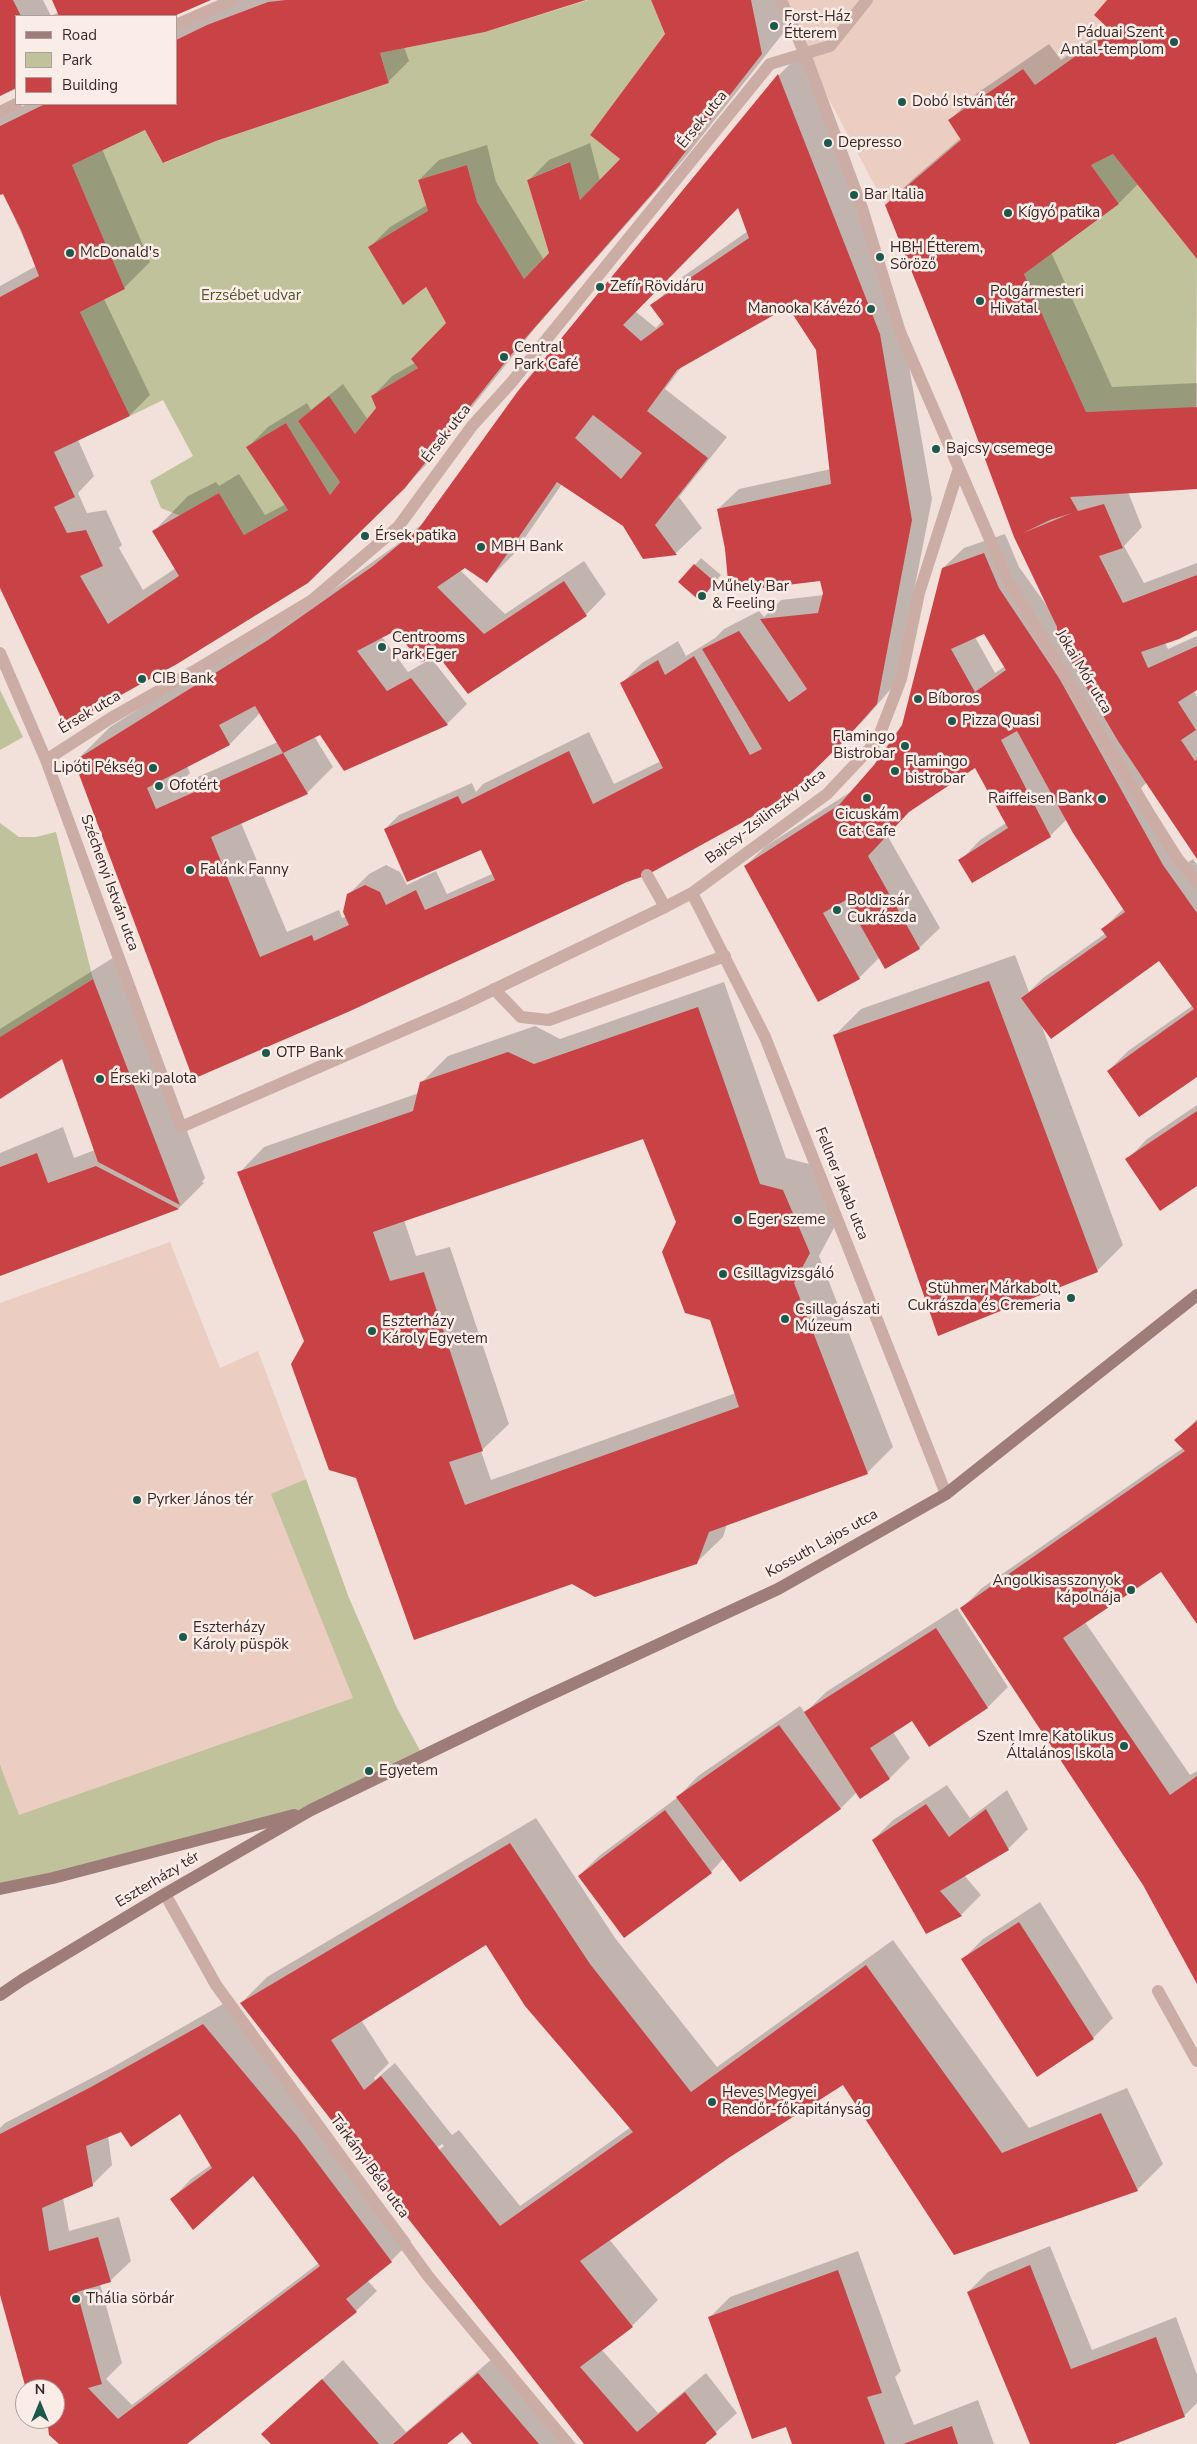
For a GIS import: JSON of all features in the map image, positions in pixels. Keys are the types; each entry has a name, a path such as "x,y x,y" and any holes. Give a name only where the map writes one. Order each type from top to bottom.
{"street":[{"path":"178,24 233,0"},
{"path":"781,0 805,54 862,208 900,332 959,468"},
{"path":"805,54 830,46 867,0"},
{"name":"Érsek utca","path":"46,760 111,718 202,667 311,601 398,527 472,426 511,383 770,64 805,54"},
{"path":"0,112 15,104"},
{"name":"Jókai Mór utca","path":"959,468 1008,581 1128,780 1177,858 1197,882"},
{"name":"Bajcsy-Zsilinszky utca","path":"180,1127 320,1068 494,989 665,907 692,893 827,794 877,742 901,679 919,593 959,468"},
{"name":"Széchenyi István utca","path":"0,653 46,760 180,1127"},
{"path":"648,875 665,907"},
{"name":"Fellner Jakab utca","path":"692,893 765,1037 946,1494"},
{"path":"494,989 521,1017 549,1020 725,956"},
{"name":"Kossuth Lajos utca","path":"423,1756 778,1588 946,1494 1197,1295"},
{"name":"Eszterházy tér","path":"0,1995 165,1894 311,1810 423,1756"},
{"name":"Eszterházy tér","path":"0,1889 53,1878 311,1810"},
{"name":"Eszterházy tér","path":"0,1896 53,1878"},
{"name":"Tárkányi Béla utca","path":"165,1894 216,1985 428,2276 568,2444"},
{"name":"Eszterházy tér","path":"0,2003 22,1980"},
{"path":"1158,1991 1197,2061"}],"green space":[{"name":"Erzsébet udvar","path":"588,0 651,0 665,34 590,135 620,159 580,200 569,162 527,180 549,253 524,279 477,202 467,165 418,180 428,211 403,305 426,287 446,323 411,359 418,368 371,396 376,408 355,434 329,397 298,421 340,482 330,495 286,423 247,447 288,510 244,535 219,493 181,516 161,508 150,481 193,456 163,400 130,416 80,312 125,289 72,165 145,130 164,163 216,141 389,83 380,53 485,32"},
{"path":"1113,154 1197,259 1196,408 1086,412 1024,274 1119,204 1091,165"},
{"path":"0,690 23,737 0,750"},
{"path":"0,823 19,837 36,837 56,832 93,979 0,1037"},
{"path":"306,1479 349,1598 397,1708 423,1756 311,1810 0,1889 0,1608 144,1542"}],"shaded area":[{"name":"Dobó István tér","path":"781,0 1107,0 1094,15 1111,31 1035,85 1023,69 948,120 961,140 885,205 805,54"},
{"name":"Pyrker János tér","path":"170,1242 220,1368 258,1351 306,1479 271,1494 353,1698 19,1815 0,1765 0,1303"}],"building":[{"path":"0,0 13,0 20,15 15,15 15,88 0,96"},
{"path":"52,0 211,0 176,15 59,15"},
{"path":"286,0 586,0 485,32 380,53 389,83 216,141 163,163 145,130 72,165 125,289 80,312 130,416 54,452 75,497 54,507 67,533 86,530 103,566 80,576 108,624 179,576 152,531 219,493 244,535 288,510 246,447 286,423 330,495 340,482 298,421 329,396 355,434 376,408 371,396 418,368 411,359 446,323 426,287 403,305 368,247 428,211 418,180 467,165 477,202 524,279 549,253 527,180 570,162 580,200 620,159 590,135 665,34 651,0 751,0 762,54 658,187 515,350 405,488 308,583 177,664 65,726 0,588 0,297 39,276 21,230 3,194 0,195 0,126 43,105 178,105 178,39 207,25 268,2"},
{"name":"Polgármesteri Hivatal","path":"1107,0 1197,0 1197,259 1113,154 1091,165 1119,204 1024,274 1086,412 1197,407 1197,489 1070,497 1078,511 1104,504 1123,548 1099,556 1123,603 1197,575 1197,630 1179,639 1141,652 1148,668 1197,646 1197,690 1178,702 1196,730 1181,740 1195,761 1197,759 1197,859 1118,741 1057,637 1057,627 1014,537 960,392 885,205 961,140 948,120 1023,69 1035,85 1111,31 1094,15","holes":["1072,513 1023,533 1050,520"]},
{"path":"778,74 880,334 912,520 877,704 844,741 790,794 647,875 627,882 348,1012 193,1079 74,761 268,640 373,566 419,528 518,391","holes":["738,208 749,238 650,305 664,324 641,341 623,325","788,307 816,350 831,484 717,509 725,549 729,592 820,581 823,593 818,613 760,619 807,689 789,702 739,631 702,649 762,749 750,755 694,656 665,675 658,660 620,683 663,768 593,804 569,751 462,804 458,796 384,829 407,882 481,850 495,880 425,910 416,890 386,905 380,892 365,885 347,894 343,912 349,925 314,941 312,935 260,957 211,837 308,794 283,753 320,735 344,771 448,725 411,678 387,691 357,651 395,631 421,662 439,657 468,694 587,616 564,581 484,634 437,587 465,568 487,583 557,482 623,526 643,559 677,555 655,525 708,458 647,411 677,370","593,415 642,453 621,479 575,438","255,706 283,753 156,809 147,788 230,745 219,725"]},
{"path":"984,553 999,588 1059,678 1163,865 1197,913 1197,1077 1139,1117 1107,1071 1194,1009 1159,961 1051,1039 1021,998 1107,937 1101,929 1125,912 1073,833 1017,731 1001,740 1051,837 972,883 958,860 1008,828 975,768 909,812 868,856 920,949 885,969 846,900 823,913 860,979 818,1002 744,866 839,805 874,765 902,725 942,568","holes":["984,634 1006,670 975,692 951,649"]},
{"path":"694,564 715,582 700,601 678,582"},
{"name":"Érseki palota","path":"93,979 180,1205 98,1162 62,1059 0,1099 0,1037"},
{"path":"989,981 1098,1272 938,1336 833,1035"},
{"name":"Eszterházy Károly Egyetem","path":"698,1007 760,1184 783,1190 810,1253 794,1283 868,1474 709,1532 697,1564 595,1597 572,1584 414,1640 356,1478 329,1470 291,1364 304,1341 237,1172 413,1111 420,1082 508,1052 534,1064","holes":["643,1139 676,1222 662,1252 685,1313 710,1320 739,1407 465,1505 449,1462 483,1451 424,1272 390,1281 373,1232"]},
{"path":"1197,1111 1197,1186 1160,1211 1125,1159"},
{"path":"37,1153 48,1183 96,1166 179,1209 0,1276 0,1167"},
{"name":"Szent Imre Katolikus Általános Iskola","path":"1197,1421 1197,1624 1161,1572 1063,1638 1170,1795 1197,1776 1197,1984 1143,1885 960,1608 1185,1451 1174,1440"},
{"path":"936,1628 988,1708 929,1747 912,1721 870,1748 890,1779 860,1799 804,1712"},
{"path":"779,1725 841,1809 740,1882 676,1797"},
{"path":"926,1804 949,1837 986,1809 1009,1850 940,1891 962,1916 926,1934 872,1840"},
{"path":"665,1810 712,1873 624,1938 578,1876"},
{"name":"Heves Megyei Rendőr-főkapitányság","path":"510,1843 590,1964 691,2092 866,1965 1002,2153 1101,2113 1138,2191 954,2255 843,2085 730,2157 580,2261 633,2327 580,2367 637,2432 685,2392 717,2434 705,2444 584,2444 240,2003","holes":["486,1945 525,2006 633,2132 500,2226 381,2076 364,2090 331,2040"]},
{"path":"1019,1922 1094,2039 1037,2077 961,1959"},
{"path":"203,2024 297,2136 392,2262 346,2299 357,2312 187,2444 59,2444 49,2435 48,2429 65,2429 65,2379 23,2379 0,2295 0,2134 91,2087","holes":["180,2114 212,2168 170,2199 193,2230 253,2176 320,2266 118,2419 88,2388 102,2384 77,2292 111,2282 98,2237 49,2251 42,2208 93,2186 86,2146 121,2132 131,2147"]},
{"path":"1030,2265 1071,2369 1156,2337 1185,2417 1115,2444 1030,2444 967,2292"},
{"path":"838,2270 882,2393 867,2397 885,2444 792,2444 786,2427 752,2439 708,2317"},
{"path":"478,2373 539,2444 472,2444 462,2432 447,2444 393,2444"},
{"path":"322,2379 379,2444 271,2444 261,2434"},
{"path":"952,2426 958,2444 903,2444"}],"place":[{"name":"Forst-Ház Étterem","path":"774,26"},
{"name":"Páduai Szent Antal-templom","path":"1174,42"},
{"name":"Dobó István tér","path":"902,102"},
{"name":"Depresso","path":"828,143"},
{"name":"Bar Italia","path":"854,195"},
{"name":"Kígyó patika","path":"1008,213"},
{"name":"McDonald's","path":"70,253"},
{"name":"HBH Étterem, Söröző","path":"880,257"},
{"name":"Zefír Rövidáru","path":"600,287"},
{"name":"Polgármesteri Hivatal","path":"980,301"},
{"name":"Manooka Kávézó","path":"871,309"},
{"name":"Central Park Café","path":"504,357"},
{"name":"Bajcsy csemege","path":"936,449"},
{"name":"Érsek patika","path":"365,536"},
{"name":"MBH Bank","path":"481,547"},
{"name":"Műhely Bar & Feeling","path":"702,596"},
{"name":"Centrooms Park Eger","path":"382,647"},
{"name":"CIB Bank","path":"142,679"},
{"name":"Bíboros","path":"918,699"},
{"name":"Pizza Quasi","path":"952,721"},
{"name":"Flamingo Bistrobar","path":"905,746"},
{"name":"Lipóti Pékség","path":"153,768"},
{"name":"Flamingo bistrobar","path":"895,771"},
{"name":"Ofotért","path":"159,786"},
{"name":"Cicuskám Cat Cafe","path":"867,798"},
{"name":"Raiffeisen Bank","path":"1102,799"},
{"name":"Falánk Fanny","path":"190,870"},
{"name":"Boldizsár Cukrászda","path":"837,910"},
{"name":"OTP Bank","path":"266,1053"},
{"name":"Érseki palota","path":"100,1079"},
{"name":"Eger szeme","path":"738,1220"},
{"name":"Csillagvizsgáló","path":"723,1274"},
{"name":"Stühmer Márkabolt, Cukrászda és Cremeria","path":"1071,1298"},
{"name":"Csillagászati Múzeum","path":"785,1319"},
{"name":"Eszterházy Károly Egyetem","path":"372,1331"},
{"name":"Pyrker János tér","path":"137,1500"},
{"name":"Angolkisasszonyok kápolnája","path":"1131,1590"},
{"name":"Eszterházy Károly püspök","path":"183,1637"},
{"name":"Szent Imre Katolikus Általános Iskola","path":"1124,1746"},
{"name":"Egyetem","path":"369,1771"},
{"name":"Heves Megyei Rendőr-főkapitányság","path":"712,2102"},
{"name":"Thália sörbár","path":"76,2299"}]}
